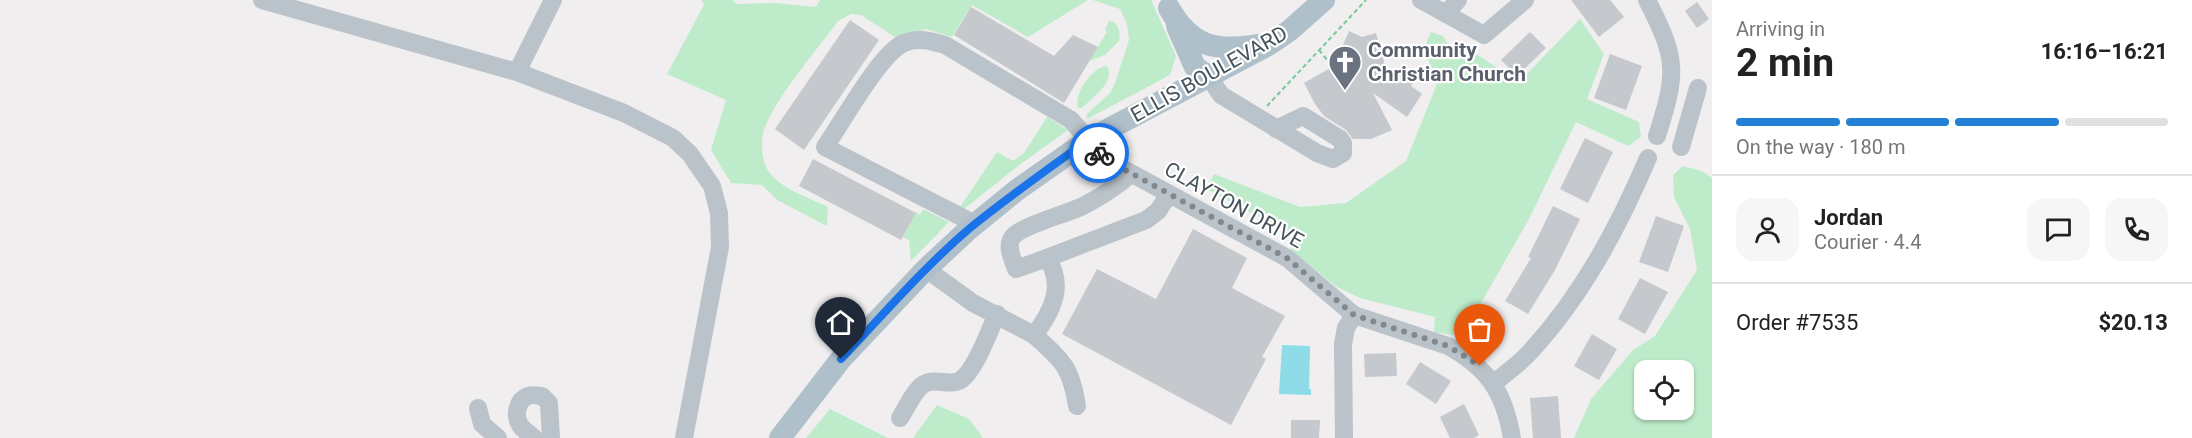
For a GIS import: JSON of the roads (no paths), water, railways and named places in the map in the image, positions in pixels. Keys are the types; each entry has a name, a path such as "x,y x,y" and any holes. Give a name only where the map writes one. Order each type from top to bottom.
{"main road":[{"name":"ELLIS BOULEVARD","path":"780,438 841,359 926,269 975,224 1017,190 1088,140 1250,56 1289,31 1324,0"},
{"path":"1167,4 1178,24 1185,31 1202,43 1216,48 1234,49 1258,45 1289,31"},
{"path":"1167,4 1195,67 1209,77"}],"street":[{"path":"262,0 517,72 624,113 673,138 690,154 712,186 719,213 720,247 684,438"},
{"path":"517,72 553,0"},
{"path":"1421,0 1452,7 1484,35 1525,0"},
{"path":"1647,0 1663,31 1672,59 1672,79 1657,136"},
{"name":"CLAYTON DRIVE","path":"975,224 825,147 886,56 894,48 916,40 930,40 945,45 1071,120 1105,159 1287,258 1354,315 1448,346 1480,366 1494,382 1508,416 1512,438"},
{"path":"1209,77 1221,95 1276,129"},
{"path":"1672,79 1705,90 1681,147"},
{"path":"1494,382 1528,354 1557,320 1594,267 1623,215 1648,158"},
{"path":"1131,174 1109,193 1082,207 1021,230 1012,236 1009,248 1016,269 1146,220 1158,211 1169,194"},
{"path":"1034,335 1056,295 1057,281 1054,268 1047,258"},
{"path":"926,269 973,303 1034,335 1067,367 1073,382 1077,406"},
{"path":"900,418 922,385 929,381 961,380 973,365 997,314"},
{"path":"1344,438 1343,344 1346,328 1354,315"},
{"path":"534,438 519,424 517,416 520,402 526,396 532,395 542,396 549,403 551,438"},
{"path":"478,408 482,424 498,438"}],"water":[{"path":"1282,345 1310,346 1309,389 1311,389 1311,395 1279,394"}],"place":[{"name":"Community Christian Church","path":"1345,91"}]}
